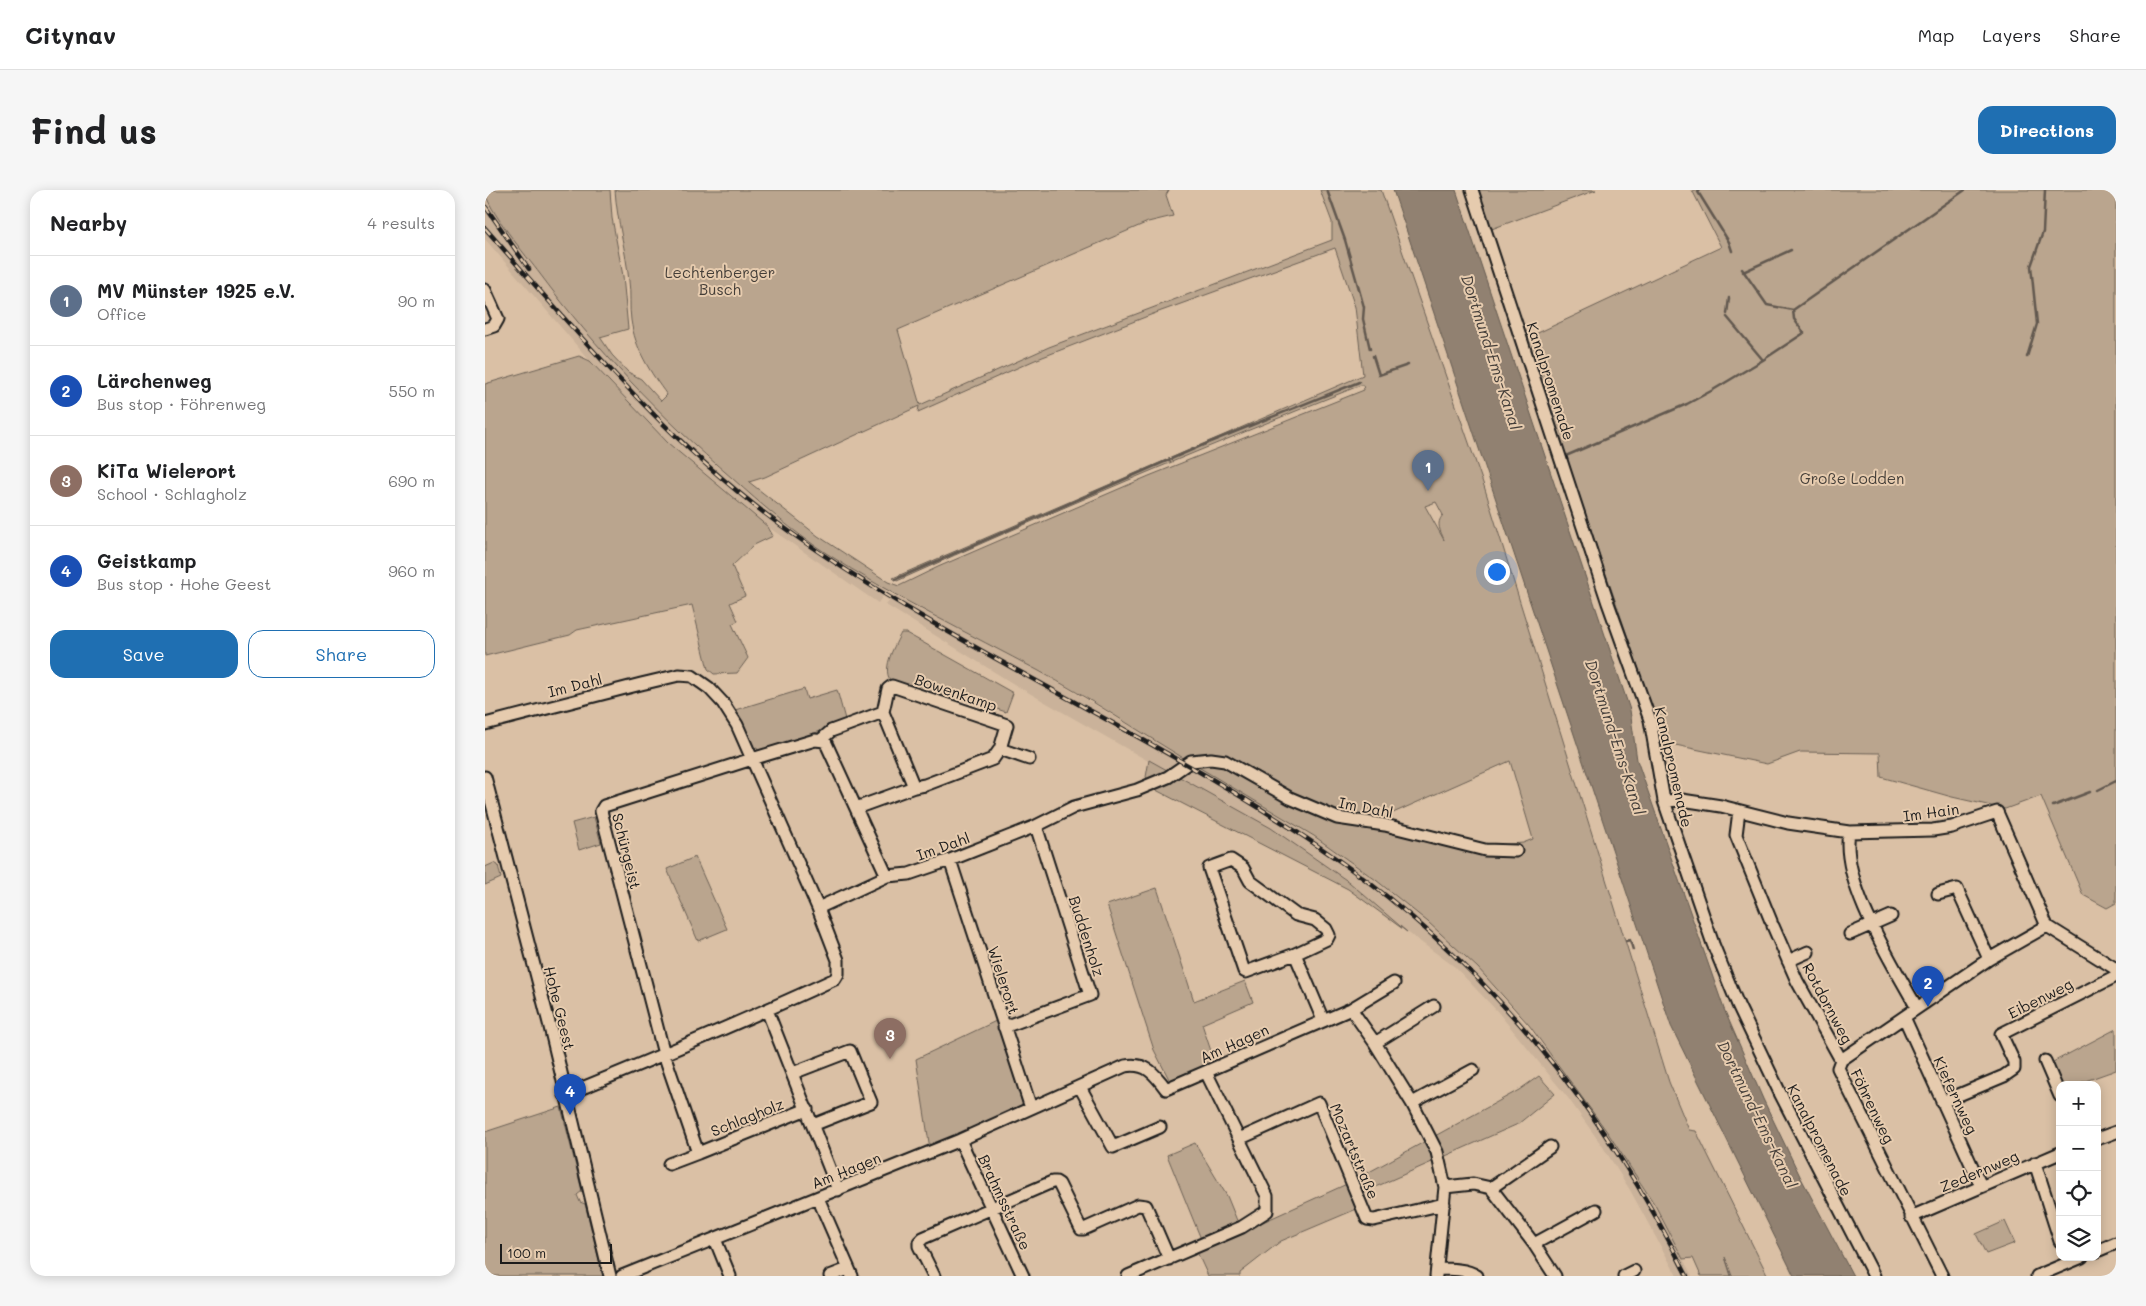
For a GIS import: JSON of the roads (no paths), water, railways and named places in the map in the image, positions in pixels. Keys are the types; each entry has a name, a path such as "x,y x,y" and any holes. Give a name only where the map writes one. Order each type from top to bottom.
{"street":[{"name":"Kanalpromenade","path":"1472,190 1608,602 1650,720 1664,801 1713,944 1738,1006 1780,1093 1874,1276"},
{"path":"485,290 498,320 494,326 485,329"},
{"name":"Im Dahl","path":"485,724 679,675 692,676 709,688 723,703 737,725 818,908 838,960 838,974 835,979 767,1010"},
{"name":"Bowenkamp","path":"883,712 888,689 893,686 1007,724 1001,749"},
{"path":"752,759 822,739 831,731 883,712 914,787"},
{"path":"822,739 827,743 887,876"},
{"path":"856,808 914,787 925,785 993,759 1001,749 1029,759"},
{"name":"Im Dahl","path":"818,908 887,876 909,874 950,860 1035,826 1074,807 1137,790 1168,776 1191,761 1211,758 1225,761 1290,798 1337,818 1385,825 1485,850 1517,851"},
{"name":"Schürgeist","path":"664,1054 602,808 752,759"},
{"name":"Hohe Geest","path":"485,777 549,1023 610,1276"},
{"name":"Im Hain","path":"1664,801 1682,800 1787,823 1849,832 1933,830 1952,827 1997,812 2047,926"},
{"name":"Rotdornweg","path":"1739,811 1736,835 1772,923 1788,961 1841,1060"},
{"name":"Buddenholz","path":"1004,1027 1090,995 1035,826"},
{"path":"1849,832 1847,850 1849,861 1871,926 1917,1008"},
{"name":"Wielerort","path":"950,860 1031,1108"},
{"path":"1231,860 1243,868 1250,881 1296,916 1315,920 1326,929 1329,936 1327,939 1295,954 1254,971 1244,971 1209,868 1231,860"},
{"path":"1938,894 1957,889 1989,959"},
{"path":"1850,934 1891,916"},
{"path":"2047,926 2116,969"},
{"name":"Föhrenweg","path":"1942,1276 1838,1068 1841,1060 1989,959 2047,926"},
{"name":"Rotdornweg","path":"1788,961 1808,952"},
{"path":"1295,954 1323,1020"},
{"name":"Eibenweg","path":"1942,1102 2004,1076 2013,1069 2014,1062 2001,1034 2116,976"},
{"name":"Am Hagen","path":"622,1276 960,1140 1125,1066 1133,1064 1151,1070 1166,1089 1351,1009 1394,983"},
{"path":"1375,1043 1434,1006"},
{"path":"1351,1009 1375,1043 1412,1103 1433,1143 1445,1187 1437,1272 1460,1270 1477,1276"},
{"path":"565,1095 767,1010"},
{"name":"Schlagholz","path":"767,1010 838,1190"},
{"name":"Kiefernweg","path":"1904,1017 1981,1186"},
{"path":"793,1073 850,1051 871,1102 813,1125"},
{"name":"Schlagholz","path":"664,1054 698,1152"},
{"path":"2045,1061 2056,1087"},
{"path":"1412,1103 1473,1070"},
{"path":"1128,1276 1242,1227 1267,1211 1267,1196 1206,1072"},
{"path":"1080,1087 1113,1147 1159,1127"},
{"name":"Mozartstraße","path":"1239,1138 1319,1103 1367,1219 1374,1220 1444,1204"},
{"name":"Schlagholz","path":"669,1164 807,1108"},
{"path":"2101,1138 2116,1132"},
{"name":"Brahmsstraße","path":"960,1140 1023,1276"},
{"path":"1491,1188 1550,1146"},
{"name":"Zedernweg","path":"1911,1217 2056,1155"},
{"path":"2035,1163 2056,1229"},
{"path":"934,1276 919,1246 919,1242 1056,1182 1081,1229 1142,1205 1146,1206 1169,1259"},
{"path":"1445,1187 1473,1184 1491,1188 1534,1244 1555,1276"},
{"path":"818,1198 850,1272 830,1276"},
{"path":"1534,1244 1596,1210"},
{"path":"715,1239 730,1276"},
{"path":"2101,1249 2116,1243"},
{"path":"2037,1276 2064,1261"}],"water":[{"name":"Dortmund-Ems-Kanal","path":"1393,190 1456,190 1630,710 1637,760 1724,1009 1763,1099 1800,1176 1853,1276 1794,1276 1671,1026"}],"waterway":[{"path":"1327,190 1345,240 1364,307 1363,319 1370,349"},
{"path":"1700,190 1698,192 1729,242 1732,251"},
{"path":"1793,310 1965,190"},
{"path":"2027,357 2037,324 2031,266 2043,232 2045,190"},
{"path":"1743,272 1791,250"},
{"path":"1727,317 1763,360 1804,333 1794,319 1793,310 1767,305 1742,269"},
{"path":"1727,314 1729,298"},
{"path":"1373,356 1379,375 1408,365"},
{"path":"1568,455 1687,404 1763,360"},
{"path":"896,579 1210,442 1359,382"},
{"path":"2098,790 2116,781"},
{"path":"2053,806 2090,792"},
{"path":"1626,941 1630,940 1633,950"}],"railway":[{"path":"485,206 529,269"},
{"path":"485,228 592,349 667,428 706,465 790,532 857,577 925,618 1136,736 1274,817 1341,862 1395,903 1447,948 1495,996 1540,1048 1582,1102 1620,1158 1655,1216 1687,1276"}],"place":[{"name":"MV Münster 1925 e.V.","path":"1428,491"},
{"name":"Lärchenweg","path":"1928,1007"},
{"name":"KiTa Wielerort","path":"890,1059"},
{"name":"Geistkamp","path":"570,1115"}],"park label":[{"name":"Lechtenberger Busch","path":"720,280"},
{"name":"Große Lodden","path":"1852,478"}]}
